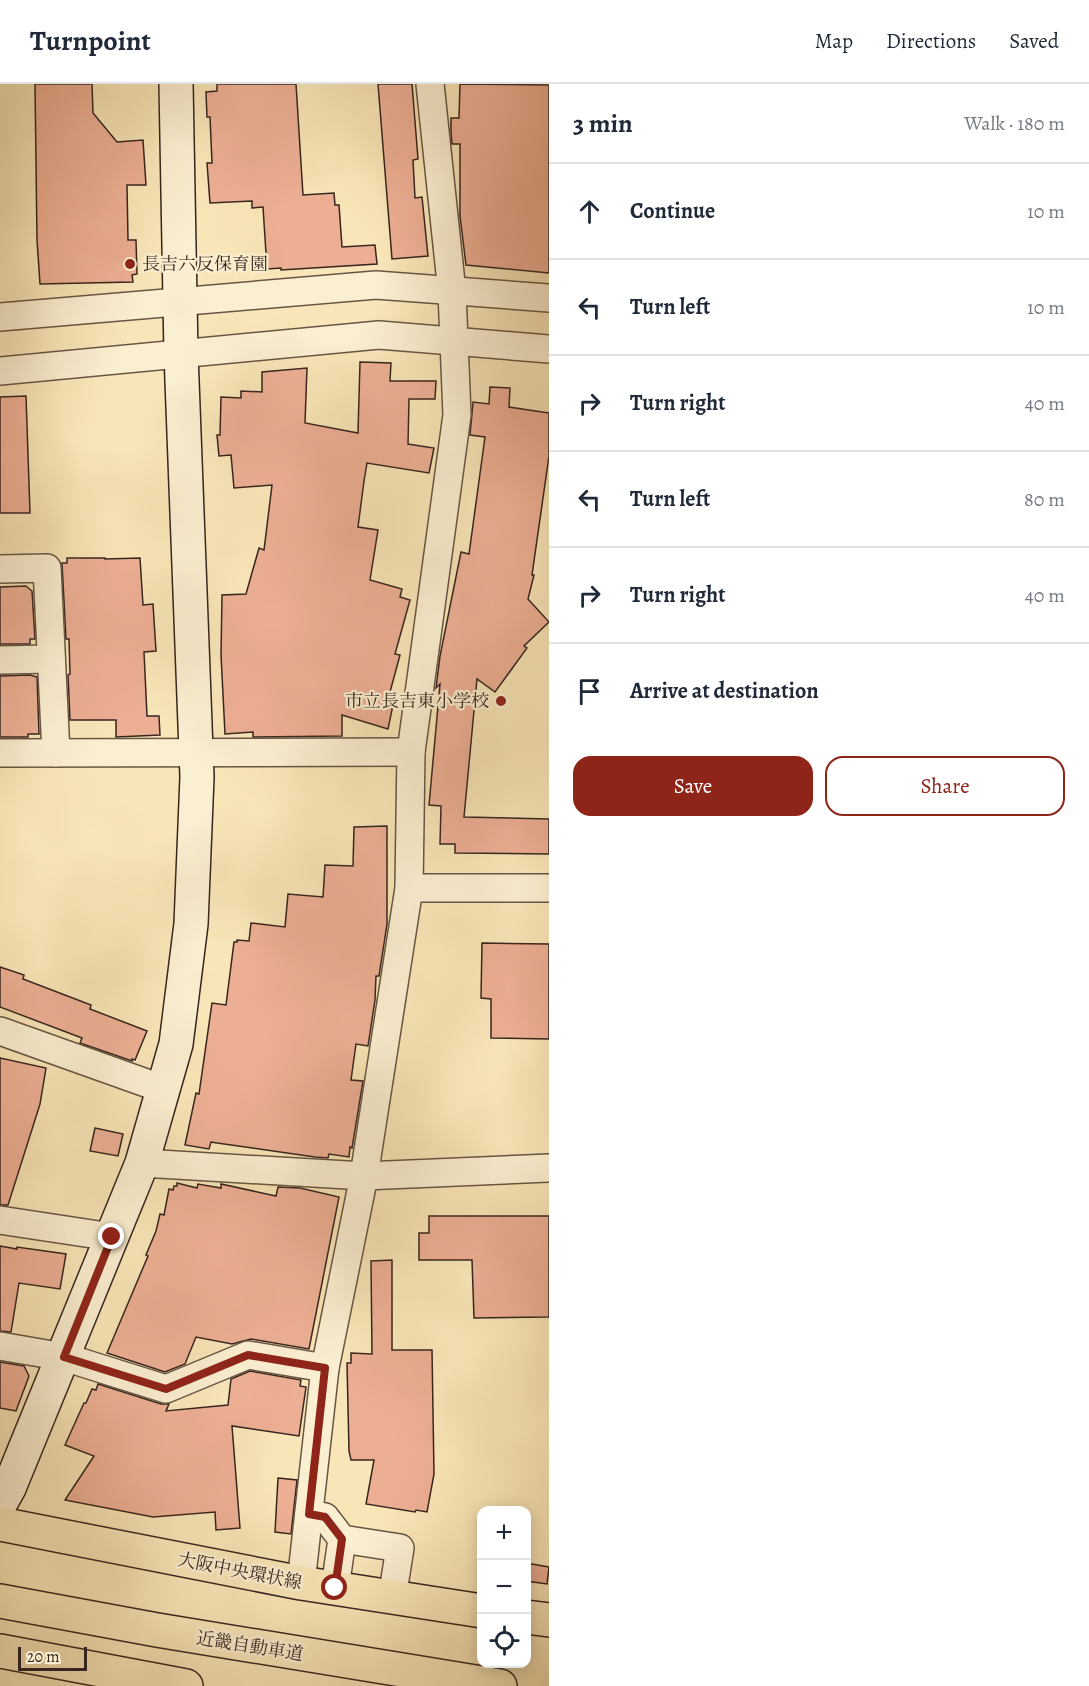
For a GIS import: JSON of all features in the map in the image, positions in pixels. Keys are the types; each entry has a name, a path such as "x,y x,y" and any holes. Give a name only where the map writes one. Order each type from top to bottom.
{"main road":[{"name":"大阪中央環状線","path":"0,1524 301,1583 477,1610"},
{"name":"近畿自動車道","path":"0,1601 157,1630 500,1686"},
{"path":"531,1618 549,1620"},
{"path":"0,1651 186,1686"}],"street":[{"path":"0,1504 9,1488 64,1357 142,1163 176,1044 191,924 196,753 181,354 176,84"},
{"path":"301,1583 325,1368 364,1176 409,888 411,752 457,415 452,292 430,84"},
{"path":"0,317 376,285 549,298"},
{"path":"0,371 379,335 549,349"},
{"path":"0,569 47,568 56,753"},
{"path":"0,660 51,659"},
{"path":"0,753 411,752"},
{"path":"409,888 549,888"},
{"path":"0,1031 163,1089"},
{"path":"142,1163 364,1176 549,1168"},
{"path":"0,1220 112,1237"},
{"path":"0,1346 64,1357 166,1389 248,1355 325,1368"},
{"path":"309,1514 325,1517 342,1539 400,1548 392,1598"},
{"path":"335,1588 342,1539"}],"building":[{"path":"35,84 92,84 93,113 117,142 143,140 146,185 127,185 128,240 136,240 137,274 132,275 133,282 40,284 37,240"},
{"path":"217,84 296,84 303,195 334,193 335,205 339,205 342,247 375,245 377,264 267,269 263,207 252,208 252,201 210,203 207,163 212,163 210,117 207,117 206,92 217,91"},
{"path":"378,84 412,84 418,159 413,160 415,198 422,197 428,256 392,259"},
{"path":"460,84 549,85 549,273 466,265 460,216 460,144 452,144 451,132 451,118 459,118"},
{"path":"360,362 391,363 390,381 436,381 435,399 409,399 408,444 434,448 429,473 367,463 364,481 358,527 378,530 370,580 402,589 400,597 410,600 395,654 400,655 387,703 393,705 388,729 342,715 342,736 253,737 253,732 225,734 221,655 222,595 246,594 259,548 264,550 272,485 234,488 231,455 219,456 217,435 220,435 221,397 241,398 241,391 262,392 262,372 307,368 305,423 358,433"},
{"path":"490,387 510,388 509,407 549,413 549,456 532,575 534,575 528,599 549,622 524,646 527,648 495,692 477,679 464,817 549,819 549,854 455,853 455,844 440,844 441,806 429,805 440,684 436,688 440,656 461,552 469,554 485,437 470,435 473,402 489,404"},
{"path":"26,396 30,513 0,513 0,397"},
{"path":"67,558 140,558 143,605 153,604 156,651 144,652 147,716 159,716 160,735 116,737 116,720 70,720 69,639 66,639 62,563 67,563"},
{"path":"26,586 32,591 35,639 30,639 30,644 0,644 0,587"},
{"path":"30,675 37,677 39,734 28,734 28,737 0,737 0,676"},
{"path":"387,826 387,924 379,976 376,976 368,1046 356,1044 351,1080 363,1081 349,1157 329,1154 328,1158 315,1157 211,1142 209,1149 185,1145 196,1093 199,1094 212,1003 226,1005 234,942 249,941 251,923 285,927 288,894 323,897 325,865 353,866 354,827"},
{"path":"482,943 549,944 549,1039 491,1038 491,999 481,998"},
{"path":"0,967 24,975 23,979 91,1005 90,1009 147,1031 135,1060 132,1059 132,1061 80,1043 82,1038 0,1007"},
{"path":"0,1058 46,1068 40,1104 8,1205 0,1205"},
{"path":"95,1128 123,1134 118,1156 90,1151"},
{"path":"177,1183 197,1188 198,1184 221,1188 221,1184 276,1196 278,1187 300,1188 339,1197 309,1349 251,1339 232,1344 196,1337 185,1364 165,1372 107,1353 148,1256 146,1255 160,1214 164,1215 169,1189 173,1190"},
{"path":"429,1216 549,1216 549,1317 474,1318 472,1260 419,1260 419,1233 429,1233"},
{"path":"0,1246 66,1254 60,1289 19,1283 11,1332 0,1331"},
{"path":"392,1260 392,1350 432,1350 434,1474 427,1512 366,1504 374,1460 351,1460 349,1451 347,1363 351,1363 351,1353 372,1354 371,1261"},
{"path":"0,1362 24,1366 29,1376 16,1411 0,1408"},
{"path":"250,1371 301,1380 300,1386 306,1387 299,1436 232,1426 240,1528 216,1530 215,1512 153,1517 65,1500 94,1456 65,1445 84,1403 92,1389 96,1390 98,1384 161,1404 169,1404 166,1411 228,1405 231,1379"},
{"path":"278,1478 297,1480 291,1534 275,1532"},
{"path":"531,1564 549,1567 547,1584 531,1582"}],"place":[{"name":"長吉六反保育園","path":"130,264"},
{"name":"市立長吉東小学校","path":"501,701"}],"route":[{"path":"112,1237 64,1357 166,1389 248,1355 325,1368 309,1514 325,1517 342,1539 335,1588"}]}
